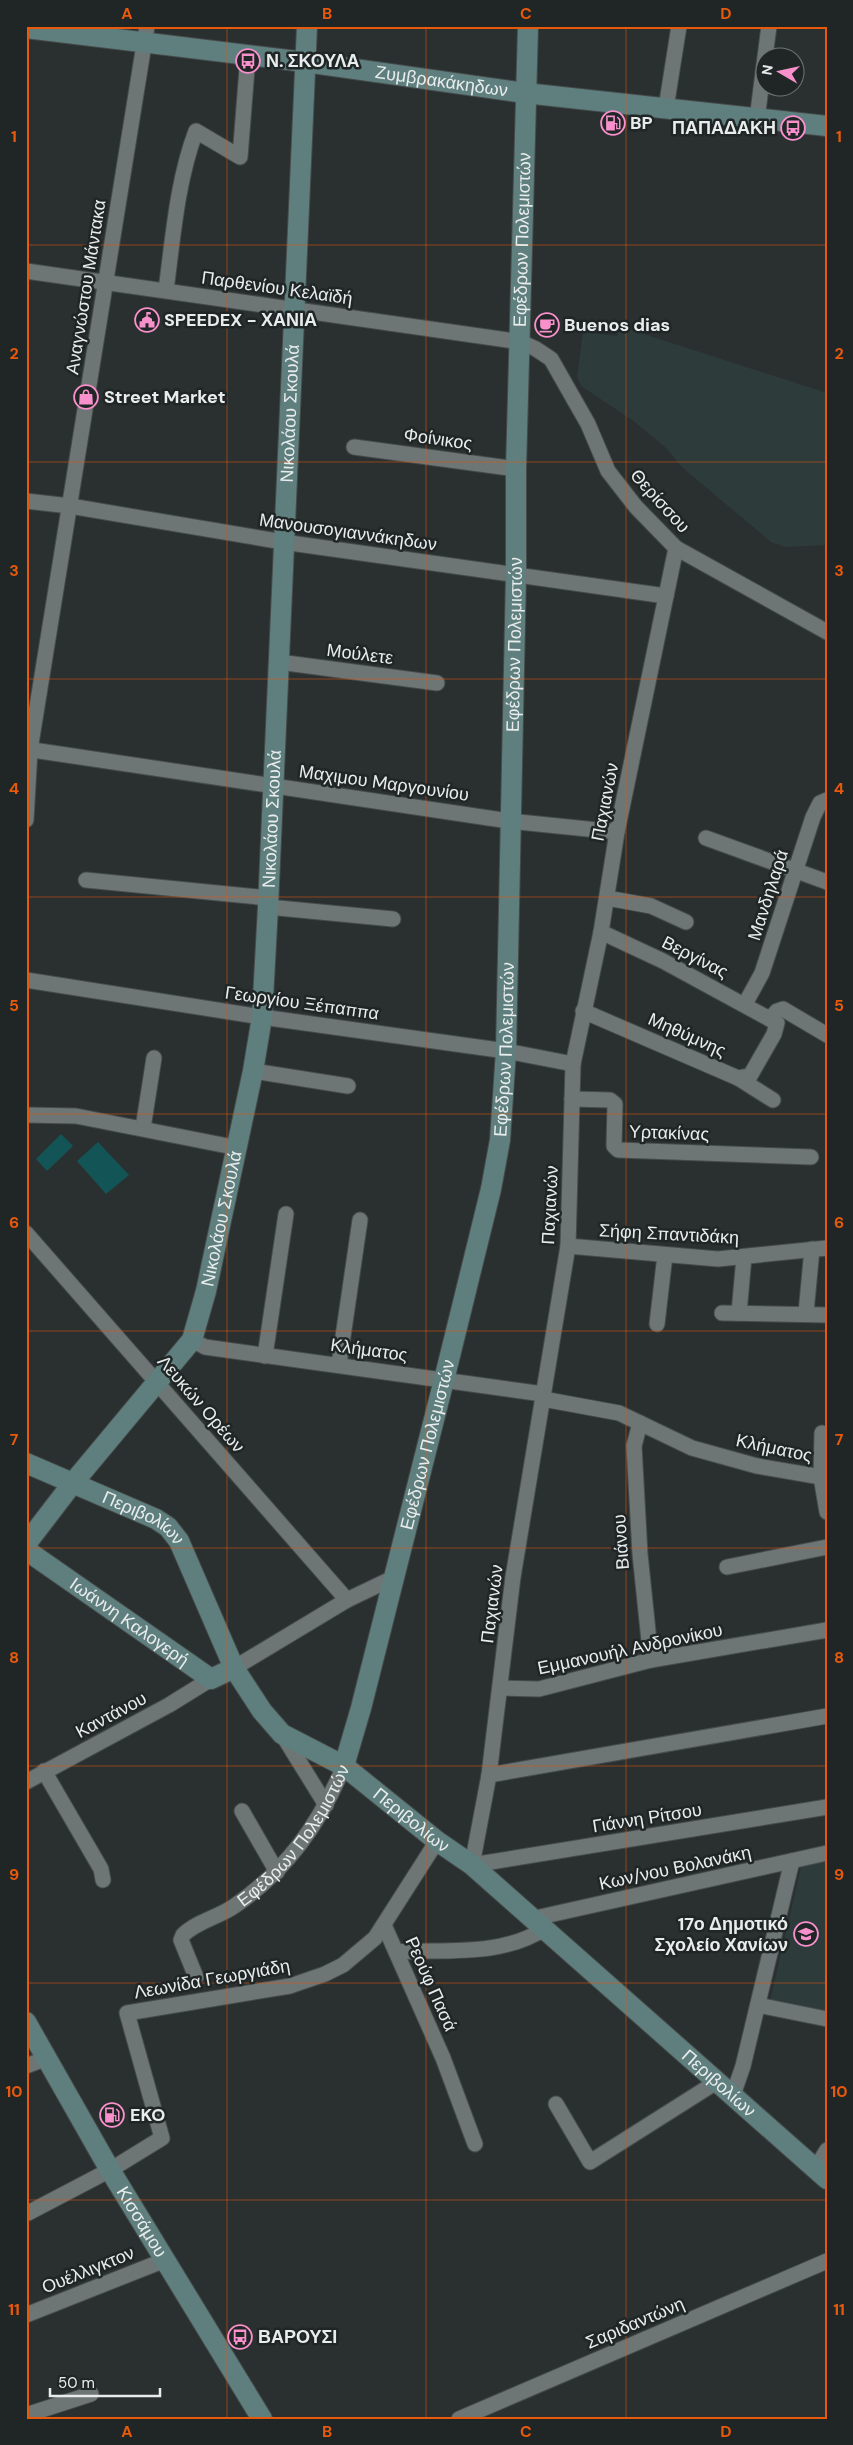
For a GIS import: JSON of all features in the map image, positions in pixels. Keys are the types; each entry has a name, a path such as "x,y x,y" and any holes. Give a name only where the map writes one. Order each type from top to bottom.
{"street":[{"name":"Νικολάου Σκουλά","path":"26,1544 156,1380 192,1340 206,1291 253,1071 262,1017 268,903 307,26"},
{"name":"Εφέδρων Πολεμιστών","path":"196,1977 181,1940 183,1934 229,1910 277,1872 300,1846 326,1805 344,1766 394,1578 493,1179 501,1131 506,1051 509,821 516,574 516,469 521,342 525,93 528,26"},
{"path":"666,108 679,26"},
{"path":"757,119 770,26"},
{"name":"Ζυμβρακάκηδων","path":"26,28 146,34 248,56 305,62 525,93 827,126"},
{"name":"Αναγνώστου Μάντακα","path":"26,820 28,749 70,506 146,34"},
{"path":"166,290 178,207 190,146 196,131 240,157 248,56"},
{"name":"Παρθενίου Κελαϊδή","path":"26,271 521,342"},
{"name":"Θερίσσου","path":"521,342 536,349 551,360 588,424 608,471 636,506 676,548 827,632"},
{"name":"Φοίνικος","path":"354,447 516,469"},
{"name":"Μανουσογιαννάκηδων","path":"26,501 70,506 283,542 666,596"},
{"name":"Παχιανών","path":"472,1865 489,1775 513,1578 568,1246 573,1064 601,932 617,832 676,548"},
{"name":"Μούλετε","path":"279,662 437,683"},
{"name":"Μαχιμου Mαργουνίου","path":"28,749 509,821 617,832"},
{"name":"Μανδηλαρά","path":"745,1004 762,973 813,817 820,803 827,800"},
{"path":"706,838 796,871 826,878"},
{"path":"86,880 393,919"},
{"path":"607,898 652,906 686,922"},
{"name":"Βεργίνας","path":"601,932 745,1004 770,1019"},
{"name":"Γεωργίου Ξέπαππα","path":"26,980 262,1017 506,1051 573,1064"},
{"path":"738,1078 750,1076 774,1034 777,1023 770,1019 777,1011 782,1009 827,1035"},
{"name":"Μηθύμνης","path":"583,1011 738,1078 773,1100"},
{"path":"143,1128 154,1058"},
{"path":"253,1071 348,1086"},
{"name":"Υρτακίνας","path":"572,1100 610,1100 615,1104 614,1146 618,1150 811,1157"},
{"path":"26,1115 76,1116 238,1148"},
{"path":"265,1356 286,1214"},
{"path":"339,1364 360,1220"},
{"name":"Λευκών Ορέων","path":"26,1233 347,1600"},
{"name":"Σήφη Σπαντιδάκη","path":"568,1246 718,1259 819,1248"},
{"path":"806,1313 819,1248"},
{"path":"657,1324 665,1255"},
{"path":"739,1313 744,1257"},
{"path":"722,1313 806,1313 827,1315"},
{"name":"Κλήματος","path":"192,1340 205,1347 444,1380 543,1397 618,1413 692,1448 757,1466 824,1478"},
{"name":"Βιάνου","path":"640,1423 634,1446 640,1554 651,1660"},
{"path":"822,1433 827,1512"},
{"name":"Περιβολίων","path":"26,1463 156,1519 168,1527 179,1541 234,1668 262,1711 282,1734 344,1766 437,1842 472,1865 821,2174"},
{"path":"727,1567 827,1547"},
{"name":"Ιωάννη Καλογερή","path":"26,1550 211,1679"},
{"path":"211,1679 234,1668 347,1600 394,1578"},
{"name":"Εμμανουήλ Ανδρονίκου","path":"500,1688 539,1689 651,1660 827,1630"},
{"name":"Καντάνου","path":"26,1782 169,1706 211,1679"},
{"path":"489,1775 827,1716"},
{"path":"282,1734 326,1805"},
{"path":"44,1771 101,1869 103,1880"},
{"name":"Γιάννη Ρίτσου","path":"472,1865 827,1807"},
{"path":"242,1811 277,1872"},
{"name":"Λεωνίδα Γεωργιάδη","path":"110,2170 162,2138 128,2013 300,1983 343,1965 375,1938 437,1842"},
{"name":"Κων/νου Βολανάκη","path":"396,1952 485,1949 532,1937 538,1924 827,1854"},
{"path":"733,2095 743,2066 792,1861"},
{"name":"Ρεούφ Πασά","path":"384,1925 443,2058 475,2144"},
{"path":"758,2005 827,2019"},
{"name":"Κισσάμου","path":"26,2022 110,2170 262,2419"},
{"path":"26,2066 47,2058"},
{"path":"556,2104 590,2162 718,2081"},
{"path":"821,2174 827,2150"},
{"path":"28,2213 110,2170"},
{"name":"Ουέλλιγκτον","path":"26,2315 165,2260"},
{"name":"Σαριδαντώνη","path":"459,2419 827,2261"},
{"path":"26,2415 91,2394"}],"shaded area":[{"path":"619,326 827,393 827,545 786,547 771,542 682,467 667,449 635,422 581,386 577,377 583,332 617,336"},
{"path":"61,1134 73,1146 47,1171 36,1159"},
{"path":"98,1142 129,1175 106,1194 77,1161"},
{"name":"17ο Δημοτικό Σχολείο Χανίων","path":"827,1861 827,2012 770,2001 801,1867"}],"place":[{"name":"Ν. ΣΚΟΥΛΑ","path":"248,61"},
{"name":"BP","path":"613,123"},
{"name":"ΠΑΠΑΔΑΚΗ","path":"793,128"},
{"name":"SPEEDEX - ΧΑΝΙΑ","path":"147,320"},
{"name":"Buenos dias","path":"547,325"},
{"name":"Street Market","path":"86,397"},
{"name":"17ο Δημοτικό Σχολείο Χανίων","path":"806,1934"},
{"name":"EKO","path":"112,2115"},
{"name":"ΒΑΡΟΥΣΙ","path":"240,2337"}]}
